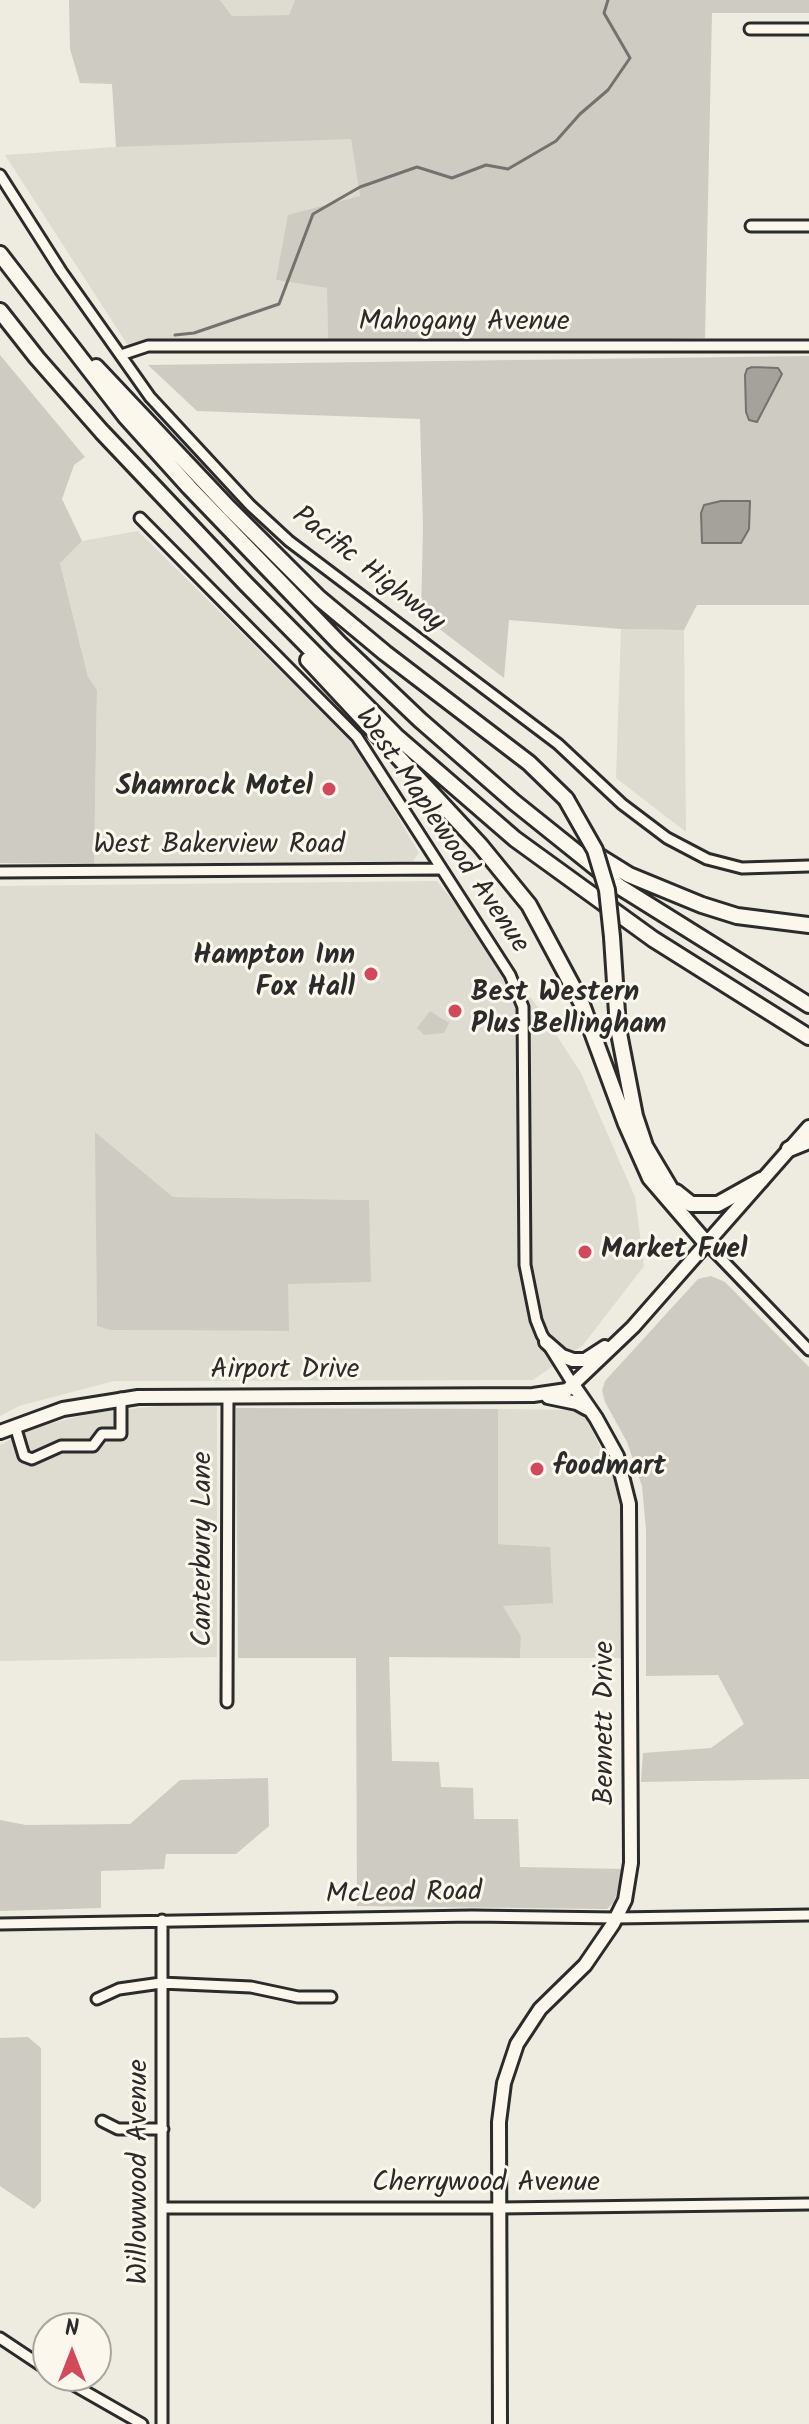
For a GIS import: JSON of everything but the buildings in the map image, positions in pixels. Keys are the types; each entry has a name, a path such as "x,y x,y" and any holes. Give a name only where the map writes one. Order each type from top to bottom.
{"highway":[{"path":"0,254 125,416 317,621 420,720 514,802 620,887 809,1005"},
{"path":"37,304 229,508 319,598 385,653 529,763 566,799 595,850 607,890 618,1028 627,1084 645,1146 706,1243"},
{"path":"0,311 102,432 396,736 515,839 653,939 809,1037"},
{"path":"246,584 300,650 480,845 529,905 581,1002 626,1124 650,1178 706,1243"},
{"path":"514,802 629,875 658,888 737,916 809,925"},
{"path":"789,1149 809,1141"},
{"path":"665,1180 691,1204 705,1205 718,1204 761,1180"}],"main road":[{"path":"574,1386 633,1327 809,1127"},
{"path":"546,1342 567,1358 585,1360 633,1327"},
{"name":"Airport Drive","path":"0,1432 63,1409 121,1398 533,1395 557,1393 574,1386"},
{"name":"Bennett Drive","path":"500,2424 499,2122 504,2083 517,2044 540,2009 585,1965 616,1918 625,1900 631,1863 629,1504 617,1456 574,1386"},
{"path":"533,1395 577,1403 593,1414"}],"street":[{"path":"750,29 809,29"},
{"name":"Pacific Highway","path":"0,175 61,271 150,397 250,505 289,541 558,744 622,804 667,838 707,859 742,868 809,866"},
{"path":"751,226 809,226"},
{"name":"Mahogany Avenue","path":"121,355 148,346 809,346"},
{"name":"West Maplewood Avenue","path":"140,518 357,737 439,869 510,975 523,1007"},
{"name":"West Bakerview Road","path":"0,872 439,869"},
{"name":"Bennett Drive","path":"523,1007 525,1265 536,1320 574,1386"},
{"path":"706,1243 809,1350"},
{"name":"Canterbury Lane","path":"227,1702 228,1396"},
{"path":"15,1426 24,1456 32,1459 61,1446 93,1446 102,1434 121,1434 121,1398"},
{"name":"McLeod Road","path":"0,1924 472,1916 616,1918 809,1915"},
{"name":"Willowwood Avenue","path":"162,1920 162,2424"},
{"path":"97,1999 119,1989 161,1983 251,1987 298,1997 331,1997"},
{"path":"102,2121 118,2129 163,2129"},
{"name":"Cherrywood Avenue","path":"164,2208 809,2204"},
{"path":"0,2338 32,2359"},
{"path":"86,2392 142,2424"}],"shaded area":[{"path":"69,0 220,0 232,16 289,15 295,0 809,0 809,13 712,13 705,338 328,348 327,288 276,280 288,215 360,196 351,139 116,147 112,84 80,83 70,49"},
{"path":"220,0 295,0 289,15 232,16"},
{"path":"351,138 360,196 276,280 327,288 328,348 129,347 5,155 116,147"},
{"path":"0,355 85,457 74,465 62,499 82,541 60,563 88,677 97,690 94,864 0,863"},
{"path":"809,356 809,605 697,605 684,630 621,629 509,620 504,678 421,615 423,527 420,419 197,411 148,365"},
{"path":"778,368 782,374 757,422 749,420 746,412 745,375 747,369"},
{"path":"721,501 750,501 749,529 741,543 702,543 701,513 704,505"},
{"path":"138,531 361,754 419,853 413,861 94,864 97,691 88,677 60,562 82,541"},
{"path":"621,629 684,630 686,832 616,778"},
{"path":"437,881 538,1007 581,1073 635,1197 644,1266 583,1345 533,1380 114,1381 19,1406 0,1416 0,886","holes":["96,1133 173,1197 369,1200 288,1284 288,1331 110,1330 97,1326"]},
{"path":"430,1011 449,1023 444,1033 424,1035 417,1028"},
{"path":"95,1132 173,1197 369,1200 371,1282 288,1284 289,1331 110,1330 97,1326"},
{"path":"711,1276 725,1282 809,1367 809,1779 641,1782 643,1753 711,1748 744,1724 718,1675 646,1676 646,1530 642,1486 627,1442 605,1402 602,1390 605,1381 698,1279"},
{"path":"159,1406 217,1406 217,1657 0,1661 0,1445 30,1429 92,1413"},
{"path":"236,1408 498,1409 498,1544 550,1547 553,1603 503,1606 521,1636 520,1658 389,1657 392,1761 439,1762 441,1787 473,1788 474,1819 518,1819 520,1867 623,1869 614,1902 607,1909 357,1906 356,1658 238,1658"},
{"path":"498,1409 577,1410 586,1418 618,1485 623,1509 624,1658 520,1658 521,1636 502,1605 550,1547 498,1544"},
{"path":"268,1778 269,1826 236,1854 166,1854 164,1869 101,1871 101,1908 0,1911 0,1820 26,1825 130,1824 180,1780"},
{"path":"28,2037 41,2048 41,2201 34,2209 0,2186 0,2038"}],"waterway":[{"path":"175,335 194,333 279,304 313,214 360,187 417,167 452,178 486,165 508,169 556,141 580,114 608,90 630,58 604,13 608,0"}],"place":[{"name":"Shamrock Motel","path":"329,789"},
{"name":"Hampton Inn Fox Hall","path":"371,974"},
{"name":"Best Western Plus Bellingham","path":"455,1011"},
{"name":"Market Fuel","path":"585,1252"},
{"name":"foodmart","path":"537,1469"}]}
